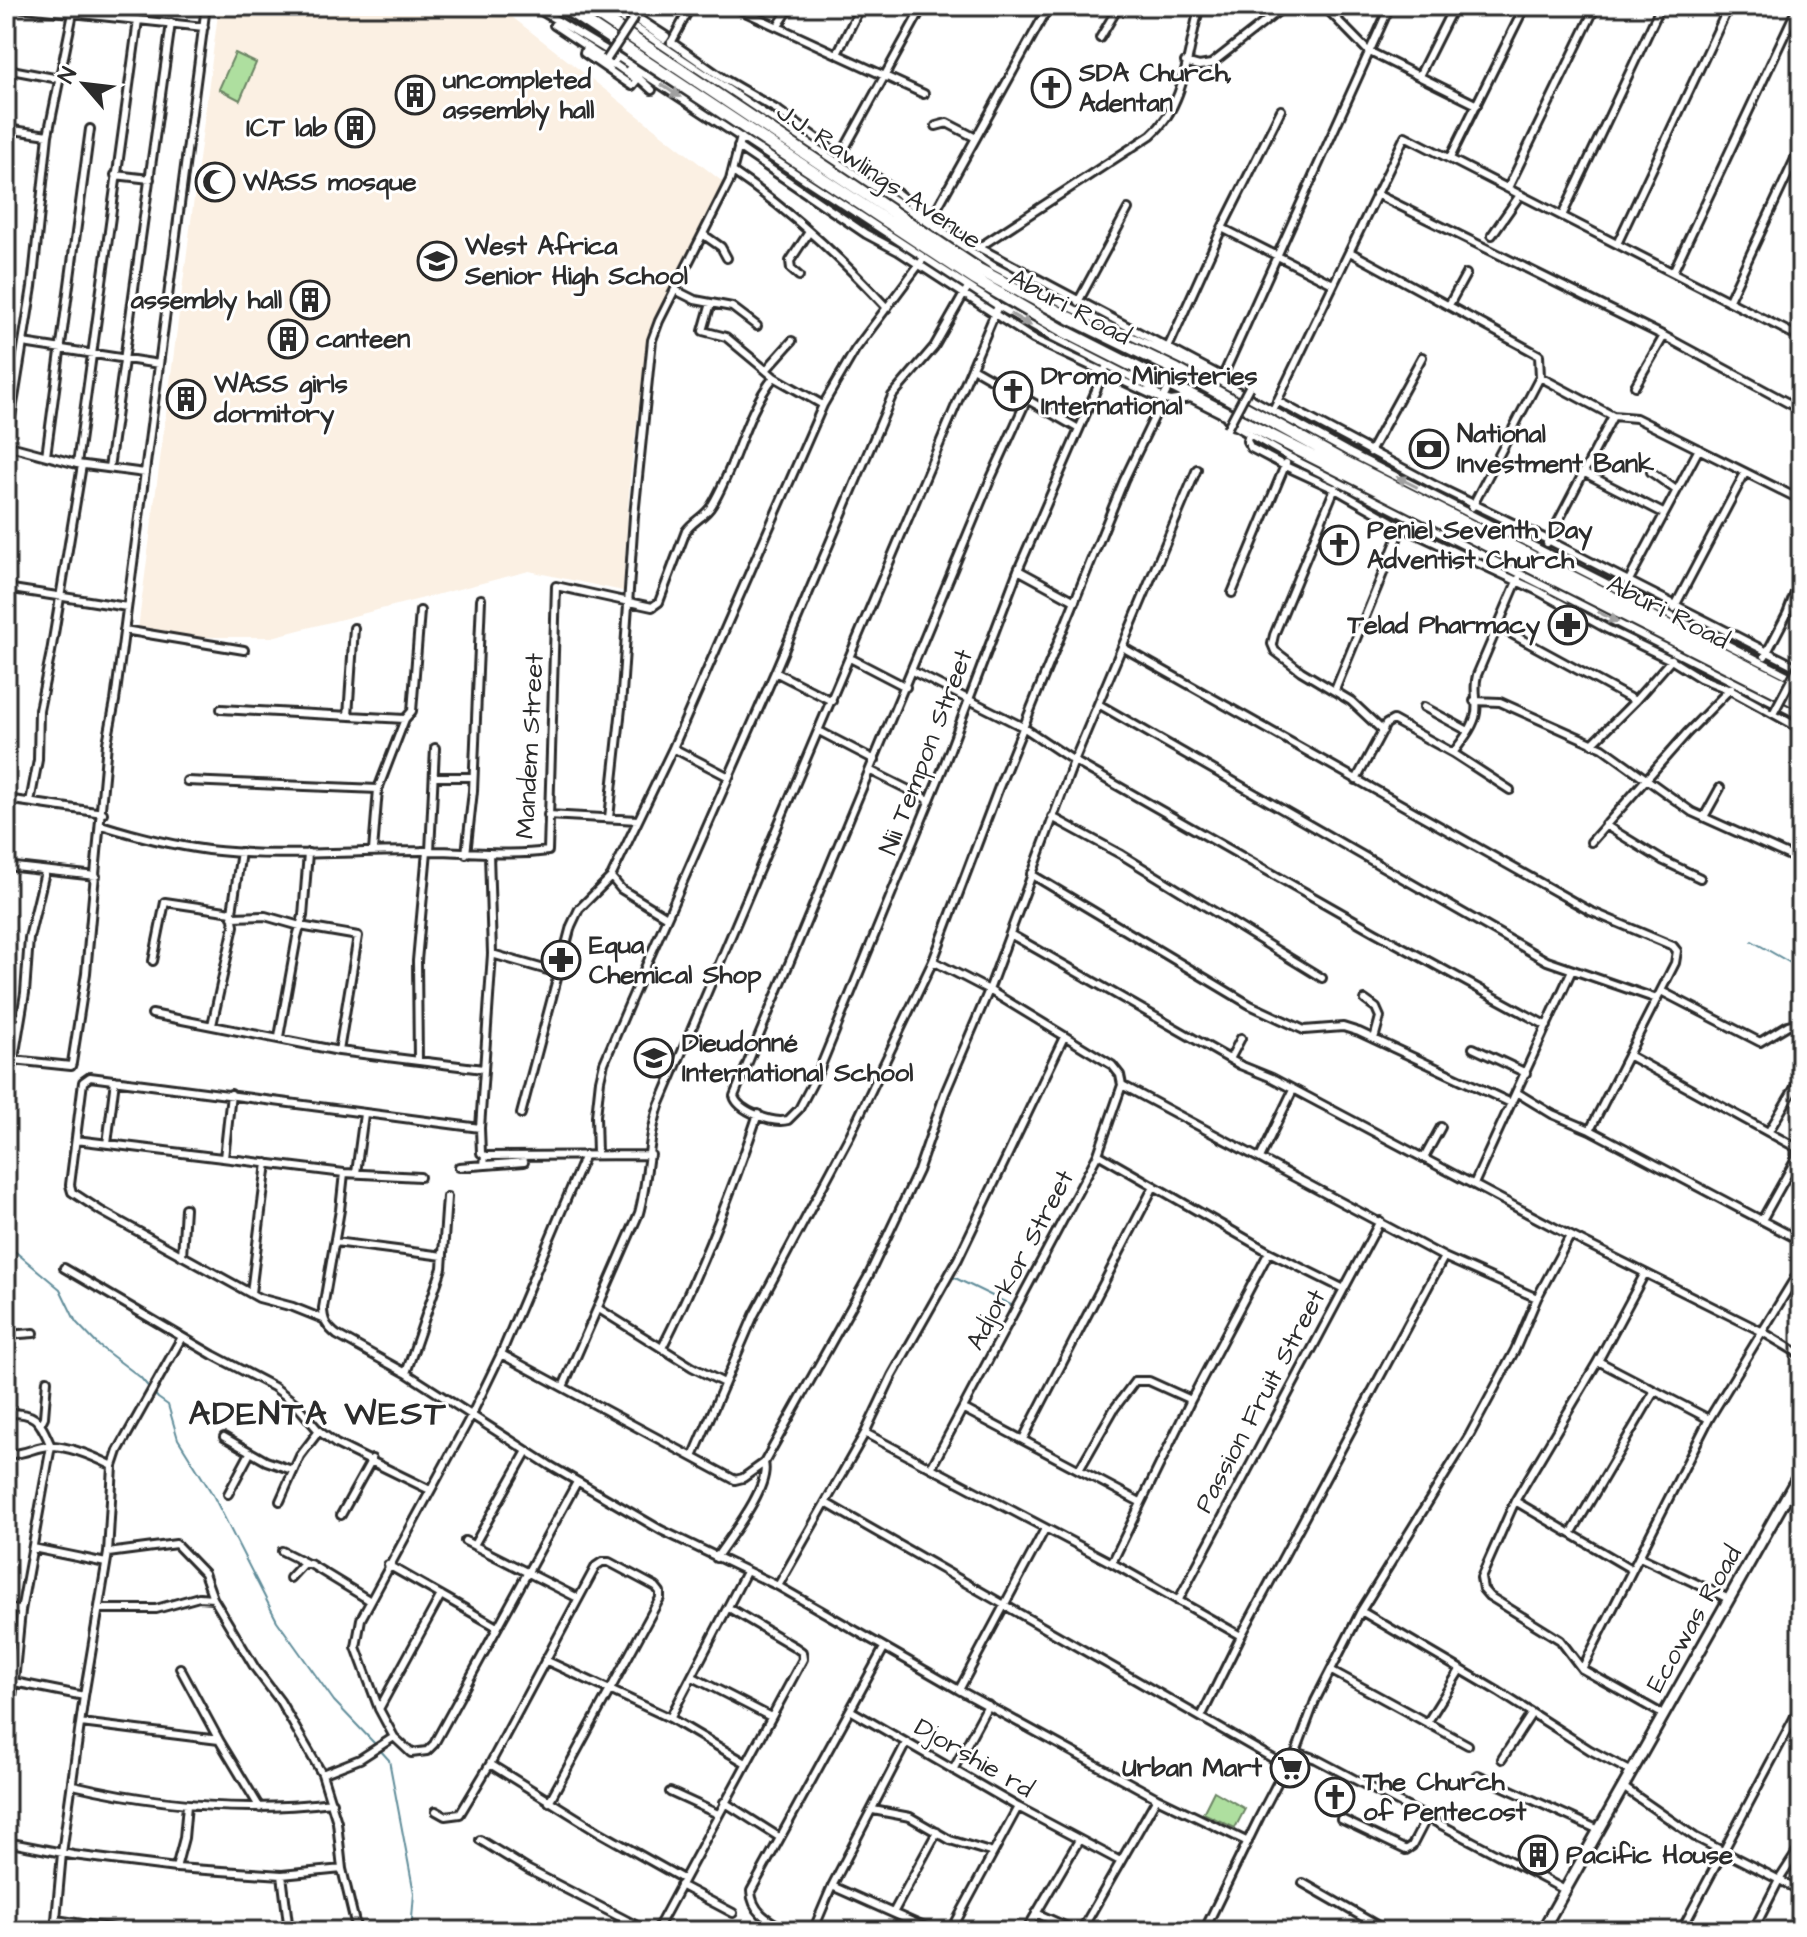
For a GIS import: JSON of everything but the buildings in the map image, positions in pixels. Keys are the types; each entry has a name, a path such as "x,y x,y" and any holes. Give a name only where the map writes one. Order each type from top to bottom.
{"highway":[{"name":"Aburi Road","path":"562,6 733,126 974,279 1092,346 1174,377 1194,397 1644,630 1801,704"},
{"name":"J.J. Rawlings Avenue","path":"585,6 816,154 978,269 1174,377 1222,385 1347,457 1634,602 1801,693"},
{"path":"1042,292 1052,308"},
{"path":"1069,346 1092,346"}],"street":[{"path":"6,6 204,27"},
{"path":"13,1060 71,1066 83,1002 103,813 107,743 206,6"},
{"path":"533,6 733,126 741,137 922,261 963,295 1033,339 1106,369"},
{"path":"603,6 667,50 687,69"},
{"path":"616,6 664,39 666,36 635,16 607,59 617,66 627,73 637,80 632,86 584,53 585,50 611,66 617,59"},
{"path":"625,6 643,18 638,30"},
{"path":"667,50 691,6"},
{"path":"732,6 924,94"},
{"path":"752,16 758,6"},
{"path":"778,26 791,6"},
{"path":"837,54 861,6"},
{"path":"838,159 923,6"},
{"path":"930,221 1049,6"},
{"path":"1100,38 1119,6"},
{"path":"971,252 1163,125 1174,108 1199,10 1184,6"},
{"path":"1185,62 1199,66 1211,64 1285,6"},
{"path":"1324,6 1368,51 1477,105"},
{"path":"1222,385 1390,6"},
{"path":"1419,76 1454,6"},
{"path":"1450,158 1525,6"},
{"path":"1508,188 1596,6"},
{"path":"1562,216 1661,6"},
{"path":"1617,244 1729,6"},
{"path":"1673,272 1798,6"},
{"path":"73,13 48,135 32,287 6,446 79,464 145,473"},
{"path":"30,802 38,760 39,710 61,596 138,20"},
{"path":"109,468 171,23"},
{"path":"554,25 599,55 617,59 652,90"},
{"path":"671,42 724,79 768,104 838,159"},
{"path":"6,69 59,79"},
{"path":"1167,351 1222,228 1281,110"},
{"path":"936,126 947,123 976,138"},
{"path":"6,129 48,135"},
{"path":"46,456 90,129"},
{"path":"1273,410 1405,136 1801,338"},
{"path":"609,818 652,340 733,172 741,137"},
{"path":"1729,300 1801,146"},
{"path":"738,147 866,234 922,261 1106,369 1163,399 1171,401 1194,397"},
{"path":"816,154 838,159 874,175 971,252 1074,309 1167,351"},
{"path":"733,172 770,196 827,245 887,308"},
{"path":"115,175 150,179"},
{"path":"1376,194 1664,336 1801,410"},
{"path":"1492,235 1520,195"},
{"path":"1074,309 1128,209"},
{"path":"930,221 1167,351 1222,385 1273,410 1347,457 1431,494 1623,591 1634,602 1671,615 1801,682"},
{"path":"1222,228 1333,284"},
{"path":"799,276 791,269 790,261 809,232"},
{"path":"704,235 721,247 727,258"},
{"path":"1350,252 1535,352 1541,360 1540,377 1469,513"},
{"path":"521,1114 571,926 579,909 611,877 673,748 823,405 855,350 922,261"},
{"path":"1449,305 1466,274"},
{"path":"597,1154 596,1116 604,1063 892,396 934,347 968,287"},
{"path":"675,290 695,300 732,307 757,326"},
{"path":"711,303 703,331 726,337 774,377 823,405"},
{"path":"563,1387 639,1213 647,1185 651,1155 649,1139 659,1106 998,306"},
{"path":"1635,386 1664,336"},
{"path":"766,370 792,341"},
{"path":"23,343 159,364"},
{"path":"1370,452 1422,357"},
{"path":"972,368 1079,429"},
{"name":"Nii Tempon Street","path":"758,1114 772,1121 788,1120 799,1109 812,1085 929,800 1018,570 1106,369"},
{"path":"629,602 652,607 659,602 686,531 693,522 704,517 713,504 740,446 755,404 774,377"},
{"path":"693,1457 754,1315 850,1135 933,961 1023,727 1124,480 1174,377"},
{"path":"1540,377 1613,416 1636,418 1801,500"},
{"path":"1227,429 1249,387"},
{"path":"662,1348 743,1159 758,1114 739,1105 734,1096 991,478 1027,399"},
{"path":"1277,401 1473,505 1801,669"},
{"path":"1220,409 1232,424 1289,457 1644,630 1675,652 1801,716"},
{"path":"1543,550 1613,416"},
{"path":"1249,434 1247,441 1251,448 1335,489 1402,527 1518,581 1801,729"},
{"path":"1623,591 1699,449"},
{"path":"1232,593 1289,457"},
{"path":"501,1354 735,1480 764,1463 817,1371 898,1216 918,1171 945,1093 989,990 1074,761 1197,469"},
{"path":"1583,472 1663,513"},
{"path":"1651,472 1676,490"},
{"path":"1671,615 1745,473"},
{"path":"1338,481 1272,644 1275,651 1301,671 1335,690 1383,731"},
{"path":"1431,494 1436,486"},
{"path":"1335,690 1402,527"},
{"path":"1457,553 1462,543"},
{"path":"1018,570 1075,601"},
{"path":"1453,753 1477,710 1474,687 1477,675 1522,573"},
{"path":"1762,663 1787,614 1801,577"},
{"name":"Mandem Street","path":"489,853 548,851 556,586 629,602"},
{"path":"6,588 127,607"},
{"path":"466,854 473,777 481,599"},
{"path":"373,851 378,789 405,719 412,711 420,611"},
{"path":"1497,626 1635,701"},
{"path":"348,716 354,628"},
{"path":"124,630 244,650"},
{"path":"1122,647 1590,911 1673,946 1677,957 1590,1130"},
{"path":"1592,744 1635,701 1675,652"},
{"path":"850,658 906,687"},
{"path":"1774,712 1800,663"},
{"path":"912,671 1023,727 1074,761 1547,1026"},
{"path":"775,672 832,701"},
{"path":"1591,842 1646,777 1737,683"},
{"path":"1474,701 1500,702 1610,752 1679,804 1801,861"},
{"path":"1100,705 1533,953 1657,999"},
{"path":"1424,707 1468,731"},
{"path":"221,709 405,719"},
{"path":"1356,780 1389,722 1398,721 1510,790"},
{"path":"819,731 875,760"},
{"path":"418,1061 417,961 429,851 435,748"},
{"path":"673,748 729,777"},
{"path":"871,771 929,800"},
{"path":"434,777 473,777"},
{"path":"187,781 378,789"},
{"path":"1704,817 1720,788"},
{"path":"6,799 103,813"},
{"path":"548,815 638,820"},
{"path":"1052,817 1122,855 1322,978"},
{"path":"101,825 153,840 241,852 489,853 492,954 483,1069 481,1153 524,1162"},
{"path":"1605,825 1662,860 1700,878"},
{"path":"212,1025 234,926 232,914 241,852"},
{"path":"279,1037 305,903 308,853"},
{"path":"6,866 96,876"},
{"path":"6,1106 25,993 29,938 45,872"},
{"path":"1031,874 1250,1005 1304,1030 1343,1027 1511,1103"},
{"path":"611,877 621,889 667,917"},
{"path":"153,961 165,902 232,914 265,916 300,926 358,936 339,1051"},
{"path":"1010,934 1230,1059 1570,1236 1761,1331 1801,1355"},
{"path":"492,954 558,973"},
{"path":"933,961 989,990 1112,1065 1120,1075 1122,1085 1444,1257 1537,1298"},
{"path":"1474,1184 1572,970"},
{"path":"1661,991 1760,1042 1788,1025 1801,1022"},
{"path":"1365,1000 1379,1012 1374,1039"},
{"path":"152,1014 339,1051 483,1069"},
{"path":"778,1586 865,1433 892,1376 958,1259 1064,1037"},
{"path":"1230,1059 1241,1038"},
{"path":"1473,1048 1526,1073"},
{"path":"1628,1055 1797,1148 1798,1153 1762,1220"},
{"path":"480,1128 90,1077 83,1082 70,1185 72,1192 259,1298 323,1319 337,1335 406,1373 577,1482 661,1530 778,1586 959,1690 1157,1798 1248,1842"},
{"path":"1769,1131 1801,1077"},
{"path":"107,1144 115,1080"},
{"name":"Adjorkor Street","path":"931,1468 1098,1154 1122,1085"},
{"path":"1260,1158 1293,1090"},
{"path":"1516,1092 1552,1114 1590,1130 1801,1241"},
{"path":"224,1158 231,1094"},
{"path":"356,1173 364,1114"},
{"path":"1424,1158 1441,1127"},
{"path":"76,1140 344,1173 420,1177"},
{"path":"459,1167 506,1160 597,1154 651,1155"},
{"path":"1098,1154 1269,1252 1342,1288"},
{"path":"577,1482 434,1744 427,1751 411,1753 394,1737 379,1709 356,1647 356,1634 369,1600 471,1416 501,1354 585,1155"},
{"path":"484,1165 485,1156"},
{"path":"251,1293 267,1163"},
{"path":"323,1319 344,1173"},
{"path":"1023,1439 1154,1186"},
{"path":"406,1373 442,1268 447,1197"},
{"path":"182,1256 185,1208"},
{"name":"Passion Fruit Street","path":"1178,1601 1380,1221"},
{"path":"1218,1931 1205,1928 1286,1766 1296,1752 1315,1701 1361,1611 1469,1436 1570,1236"},
{"path":"335,1242 443,1256"},
{"path":"1112,1563 1191,1400 1269,1252"},
{"path":"1201,1717 1241,1636 1444,1257"},
{"path":"64,1268 274,1387 295,1403 319,1431 336,1444 430,1490"},
{"path":"1582,1669 1709,1419 1801,1268"},
{"path":"1645,1273 1598,1361 1515,1501 1481,1578 1483,1589 1489,1596 1560,1640 1582,1669 1664,1715"},
{"path":"599,1309 724,1383"},
{"path":"6,1335 34,1333"},
{"path":"55,1931 62,1853 84,1696 108,1553 113,1466 118,1451 182,1337"},
{"path":"1598,1361 1709,1419"},
{"path":"41,1423 47,1380"},
{"path":"1079,1470 1114,1409 1135,1381 1149,1381 1191,1400"},
{"path":"1571,1534 1654,1392"},
{"path":"964,1409 1140,1502"},
{"path":"6,1413 29,1415 41,1423 51,1446 21,1611 6,1738"},
{"path":"280,1501 292,1470 309,1441 319,1431"},
{"path":"865,1433 1112,1563 1241,1636"},
{"path":"224,1437 250,1453 292,1470"},
{"path":"12,1454 26,1454 51,1446 97,1458 113,1466"},
{"path":"474,1545 527,1451"},
{"path":"228,1494 250,1453"},
{"path":"341,1515 372,1459"},
{"path":"716,1558 755,1497 765,1475 764,1463"},
{"name":"Ecowas Road","path":"1542,1931 1801,1471"},
{"path":"1515,1501 1631,1569"},
{"path":"826,1503 1286,1766"},
{"path":"959,1690 1045,1529"},
{"path":"465,1541 578,1598"},
{"path":"108,1553 176,1544 204,1573 213,1598 255,1668 280,1701 322,1774 332,1802 341,1846 342,1869 357,1931"},
{"path":"33,1548 106,1563"},
{"path":"282,1551 318,1567 369,1600"},
{"path":"1640,1557 1729,1599"},
{"path":"436,1811 445,1816 460,1814 596,1566 609,1562 656,1587 660,1598 549,1802"},
{"path":"290,1578 306,1563"},
{"path":"388,1565 497,1627"},
{"path":"670,1718 746,1572"},
{"path":"379,1709 441,1595"},
{"path":"99,1609 156,1609 199,1597 213,1598"},
{"path":"6,1607 21,1611"},
{"path":"656,1931 803,1659 802,1652 729,1608"},
{"path":"1361,1611 1590,1750 1632,1772"},
{"path":"788,1931 756,1910 751,1902 751,1891 884,1648"},
{"path":"545,1660 670,1718 746,1763"},
{"path":"180,1668 260,1808"},
{"path":"1427,1723 1460,1670"},
{"path":"1332,1671 1468,1745"},
{"path":"693,1677 771,1717"},
{"path":"14,1682 84,1696"},
{"path":"953,1770 988,1705"},
{"path":"1681,1931 1801,1705"},
{"name":"Djorshie rd","path":"850,1710 1018,1807 1120,1861"},
{"path":"1502,1759 1532,1713"},
{"path":"81,1723 219,1740"},
{"path":"322,1774 360,1759 394,1737"},
{"path":"813,1931 832,1886 906,1743"},
{"path":"1296,1752 1316,1759 1565,1890"},
{"path":"490,1764 733,1913"},
{"path":"1478,1775 1599,1830"},
{"path":"73,1785 187,1805 260,1808 332,1802"},
{"path":"1623,1787 1687,1832 1801,1891"},
{"path":"670,1792 718,1814"},
{"path":"1036,1913 1079,1931 1157,1798"},
{"path":"724,1802 779,1837"},
{"path":"176,1868 184,1838 187,1805"},
{"path":"951,1931 1018,1807"},
{"path":"873,1810 910,1817 958,1843 993,1853"},
{"path":"1341,1819 1406,1850 1412,1846 1426,1819"},
{"path":"893,1913 937,1832"},
{"path":"480,1840 529,1870 647,1931"},
{"path":"1026,1931 1079,1840"},
{"path":"6,1842 62,1853 176,1868 282,1875 342,1869"},
{"path":"1753,1931 1779,1880 1801,1846"},
{"path":"282,1875 289,1931"},
{"path":"1303,1883 1387,1931"},
{"path":"832,1886 933,1931"},
{"path":"56,1920 129,1931"}],"shaded area":[{"name":"West Africa Senior High School","path":"219,6 498,6 728,186 648,335 630,477 623,591 529,571 272,637 192,637 138,629"}],"green space":[{"path":"235,53 256,63 240,100 219,89"},
{"path":"1214,1791 1245,1809 1235,1828 1203,1813"}],"waterway":[{"path":"1752,941 1801,969"},
{"path":"6,1132 12,1140 6,1161"},
{"path":"6,1233 12,1249 60,1289 76,1322 99,1346 140,1377 168,1405 178,1439 213,1495 277,1621 334,1701 376,1745"},
{"path":"951,1276 1013,1306"},
{"path":"380,1750 389,1760 414,1893 411,1931"}],"place":[{"name":"SDA Church, Adentan","path":"1051,88"},
{"name":"uncompleted assembly hall","path":"415,95"},
{"name":"ICT lab","path":"355,128"},
{"name":"WASS mosque","path":"215,182"},
{"name":"West Africa Senior High School","path":"437,261"},
{"name":"assembly hall","path":"310,300"},
{"name":"canteen","path":"288,339"},
{"name":"Dromo Ministeries International","path":"1013,391"},
{"name":"WASS girls dormitory","path":"186,399"},
{"name":"National Investment Bank","path":"1429,449"},
{"name":"Peniel Seventh Day Adventist Church","path":"1339,545"},
{"name":"Telad Pharmacy","path":"1568,625"},
{"name":"Equa Chemical Shop","path":"561,960"},
{"name":"Dieudonné International School","path":"654,1058"},
{"name":"Urban Mart","path":"1290,1768"},
{"name":"The Church of Pentecost","path":"1335,1797"},
{"name":"Pacific House","path":"1538,1855"}],"district":[{"name":"ADENTA WEST","path":"318,1414"}]}
